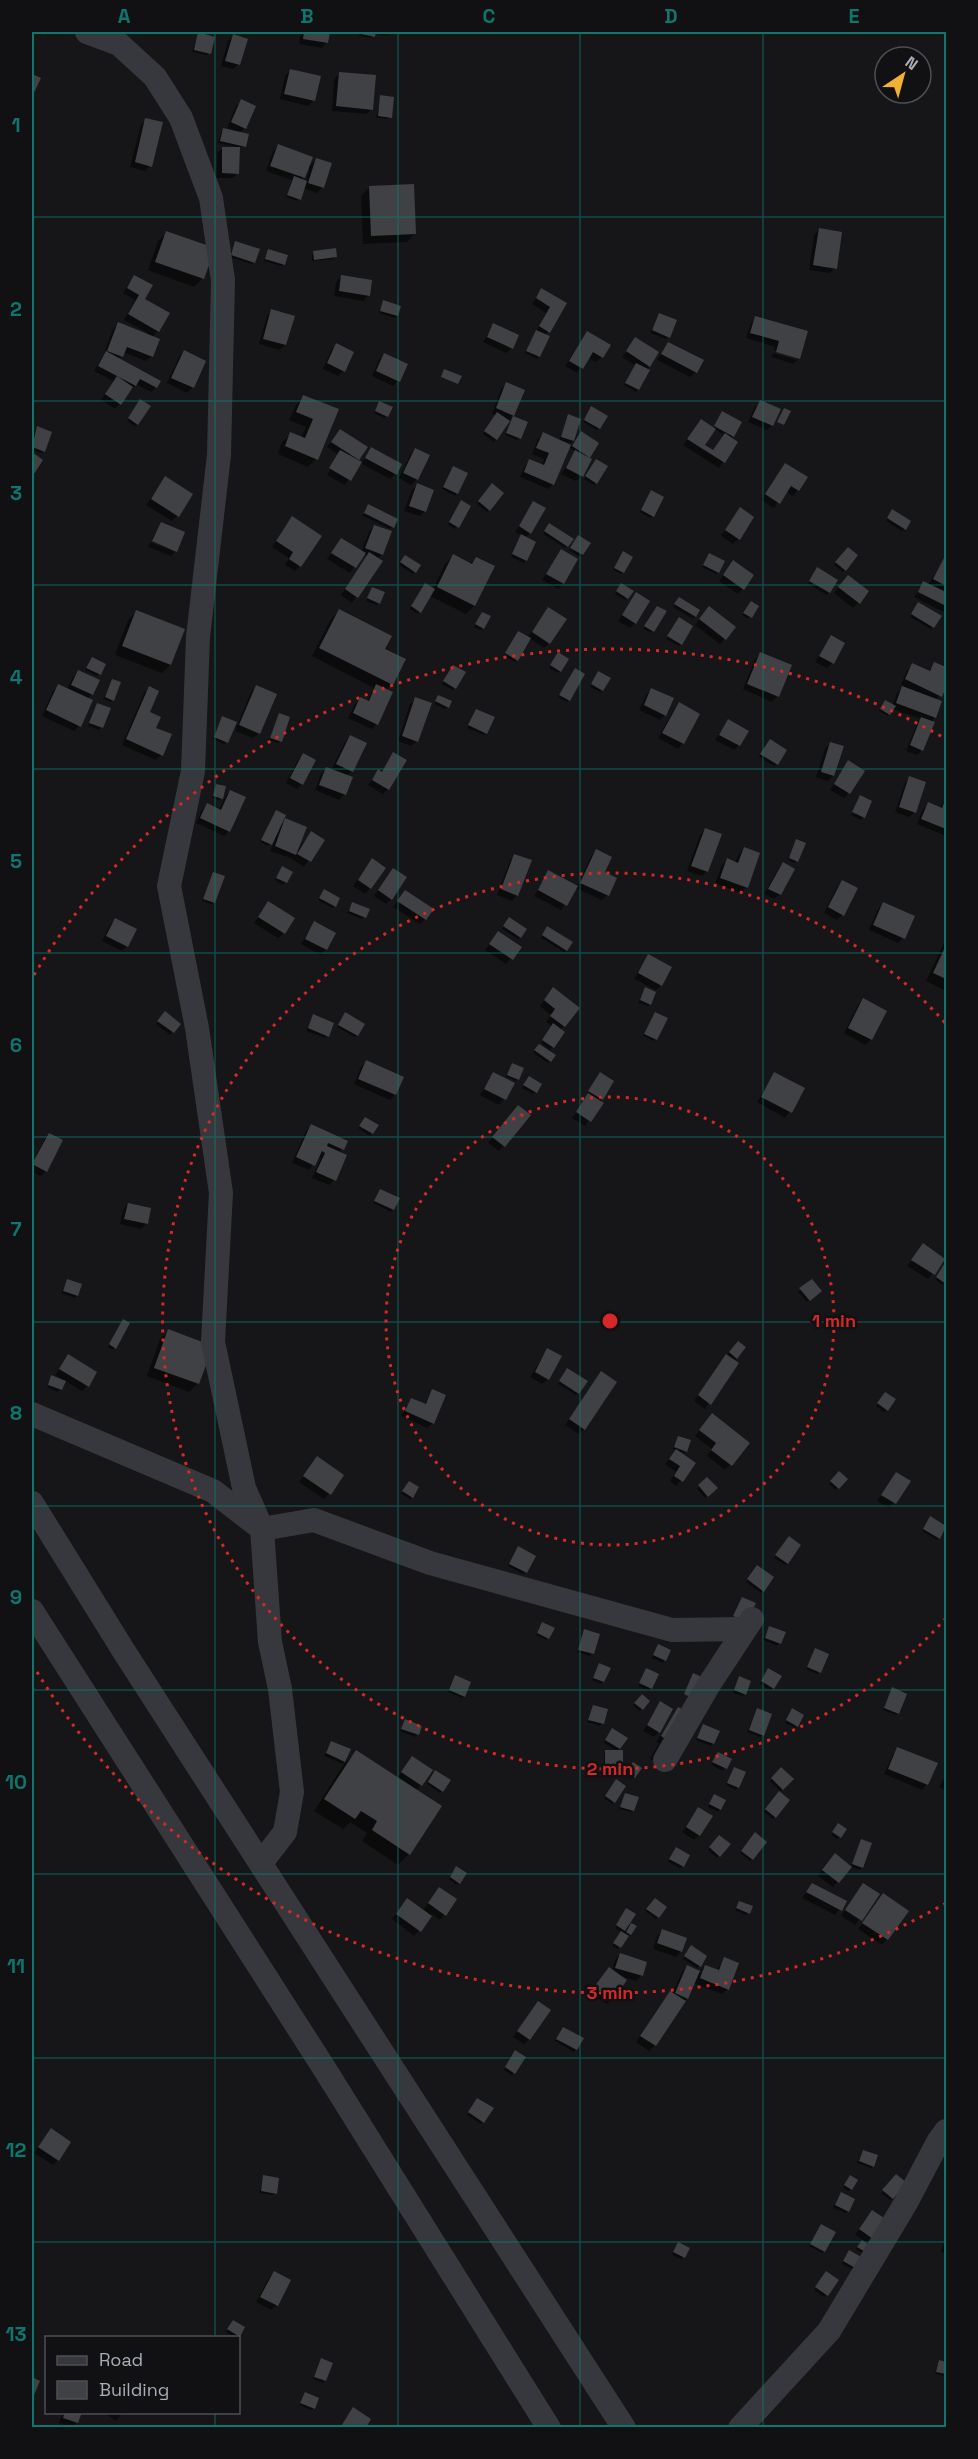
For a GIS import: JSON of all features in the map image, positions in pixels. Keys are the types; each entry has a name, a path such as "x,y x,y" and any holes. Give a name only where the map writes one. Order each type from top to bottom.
{"street":[{"path":"87,32 119,44 155,77 181,118 211,198 223,280 219,454 198,637 193,771 169,886 197,1028 221,1193 213,1342 244,1488 262,1529 270,1642 280,1689 292,1792 285,1832 261,1863"},
{"path":"32,1414 213,1491 262,1529 314,1520 430,1563 672,1630 749,1623 708,1686 665,1760"},
{"path":"32,1503 125,1653 624,2427"},
{"path":"32,1611 324,2068 549,2427"},
{"path":"740,2427 829,2331 875,2257 946,2131"}],"building":[{"path":"198,32 215,37 211,54 194,50"},
{"path":"304,32 330,32 328,43 303,39"},
{"path":"361,32 376,32 375,37 361,34"},
{"path":"233,34 248,39 240,65 225,61"},
{"path":"290,69 321,76 315,101 284,94"},
{"path":"339,72 376,75 373,110 336,106"},
{"path":"32,74 41,78 34,93 32,92"},
{"path":"380,95 394,97 392,118 378,116"},
{"path":"241,99 256,106 246,129 231,122"},
{"path":"145,118 163,122 152,167 135,162"},
{"path":"223,128 249,134 246,147 220,141"},
{"path":"278,144 313,157 305,178 270,166"},
{"path":"222,147 240,147 239,174 222,173"},
{"path":"316,158 332,163 324,188 308,183"},
{"path":"294,176 307,181 301,200 287,195"},
{"path":"414,184 416,234 371,236 369,186"},
{"path":"819,228 842,232 837,269 813,265"},
{"path":"166,231 215,248 204,279 155,262"},
{"path":"235,241 260,249 255,263 231,255"},
{"path":"336,248 337,257 314,260 313,251"},
{"path":"268,249 288,255 285,265 265,259"},
{"path":"134,275 153,285 145,299 170,313 159,332 128,314 139,295 127,288"},
{"path":"341,275 372,280 370,296 339,291"},
{"path":"541,288 567,303 550,333 539,326 550,307 536,298"},
{"path":"383,300 401,306 398,316 380,311"},
{"path":"271,309 295,316 286,345 263,339"},
{"path":"659,313 677,320 670,338 652,330"},
{"path":"755,316 808,331 800,359 776,352 779,341 750,333"},
{"path":"118,322 160,339 153,357 127,347 123,357 107,351"},
{"path":"493,323 519,335 513,349 487,337"},
{"path":"536,330 550,336 540,357 526,351"},
{"path":"587,331 611,345 603,358 593,352 583,369 569,361"},
{"path":"635,337 659,352 650,367 626,351"},
{"path":"668,342 704,360 697,373 661,354"},
{"path":"336,343 354,352 345,372 327,363"},
{"path":"184,350 206,361 194,388 171,378"},
{"path":"106,351 161,381 157,388 140,379 136,386 98,366"},
{"path":"384,353 408,364 400,382 376,371"},
{"path":"636,363 650,370 639,390 625,383"},
{"path":"444,369 462,376 458,384 441,377"},
{"path":"117,376 133,387 121,405 105,394"},
{"path":"506,382 525,390 514,416 496,408"},
{"path":"303,395 339,409 318,460 285,446 290,432 305,438 313,419 296,412"},
{"path":"140,399 151,406 138,425 128,418"},
{"path":"760,400 781,409 773,426 752,417"},
{"path":"379,401 393,407 388,417 375,411"},
{"path":"591,406 608,416 600,429 584,420"},
{"path":"784,408 791,411 784,425 777,422"},
{"path":"722,411 742,422 734,437 714,426"},
{"path":"497,412 510,421 497,440 484,431"},
{"path":"568,414 581,419 574,441 561,437"},
{"path":"513,416 528,422 521,439 506,433"},
{"path":"701,419 716,429 705,445 713,450 725,433 738,442 725,463 687,439"},
{"path":"37,426 52,432 45,452 32,447"},
{"path":"340,429 368,447 359,460 331,442"},
{"path":"581,431 599,443 590,458 572,446"},
{"path":"543,432 571,445 554,485 524,472 529,459 544,465 549,453 536,448"},
{"path":"371,447 402,464 397,475 365,458"},
{"path":"415,448 430,455 418,480 403,473"},
{"path":"340,450 362,462 351,481 329,468"},
{"path":"575,450 592,459 583,477 566,468"},
{"path":"32,452 43,460 32,477"},
{"path":"596,459 608,466 597,484 585,476"},
{"path":"785,463 808,477 799,491 791,486 780,504 765,494"},
{"path":"453,466 468,473 458,494 443,487"},
{"path":"165,476 193,494 179,517 151,499"},
{"path":"417,483 434,490 426,512 409,506"},
{"path":"492,483 504,493 490,511 478,501"},
{"path":"651,490 664,497 654,517 641,510"},
{"path":"461,500 471,506 459,528 449,522"},
{"path":"533,501 546,508 531,534 519,526"},
{"path":"368,504 398,519 394,528 364,513"},
{"path":"740,507 754,517 740,540 725,530"},
{"path":"892,509 911,521 906,530 887,518"},
{"path":"292,516 322,536 301,567 289,559 293,552 276,541"},
{"path":"161,522 185,532 177,552 152,541"},
{"path":"549,523 574,539 568,547 544,531"},
{"path":"374,525 392,531 383,555 365,548"},
{"path":"521,534 536,542 527,561 512,554"},
{"path":"578,535 591,543 583,555 570,548"},
{"path":"341,538 366,553 356,568 331,553"},
{"path":"848,547 858,555 846,571 835,562"},
{"path":"561,549 578,559 564,584 546,574"},
{"path":"623,551 633,557 624,573 614,568"},
{"path":"369,552 383,561 358,598 345,589"},
{"path":"709,553 725,561 719,573 703,565"},
{"path":"453,554 472,564 476,557 495,566 475,606 437,587"},
{"path":"946,554 946,586 933,579"},
{"path":"405,555 421,565 416,573 400,562"},
{"path":"733,560 754,575 744,590 723,575"},
{"path":"817,567 838,580 830,593 809,581"},
{"path":"848,575 869,591 860,604 838,587"},
{"path":"923,581 946,592 946,606 918,592"},
{"path":"425,583 435,589 421,613 411,606"},
{"path":"621,583 634,591 628,599 616,591"},
{"path":"372,587 385,592 380,604 367,598"},
{"path":"636,592 650,601 636,624 622,615"},
{"path":"679,597 700,610 696,617 674,604"},
{"path":"751,601 759,606 752,618 743,613"},
{"path":"918,602 942,616 934,628 911,614"},
{"path":"657,606 667,611 654,632 644,626"},
{"path":"709,606 736,627 726,640 699,619"},
{"path":"548,607 567,619 550,644 532,632"},
{"path":"339,609 392,636 385,649 406,659 393,685 319,648"},
{"path":"136,610 185,629 171,665 122,646"},
{"path":"482,612 491,616 484,629 475,624"},
{"path":"679,617 693,626 682,645 667,636"},
{"path":"518,631 531,638 518,661 505,653"},
{"path":"831,635 845,643 834,664 819,656"},
{"path":"558,652 569,659 561,672 550,665"},
{"path":"760,652 792,665 779,697 747,684"},
{"path":"92,657 106,664 101,675 86,668"},
{"path":"934,662 946,667 946,687 942,697 905,679 912,663 930,671"},
{"path":"453,665 466,672 456,689 443,681"},
{"path":"575,668 585,674 570,701 559,695"},
{"path":"78,670 100,680 93,695 71,685"},
{"path":"598,671 611,678 603,691 591,684"},
{"path":"112,679 121,682 114,701 105,697"},
{"path":"58,684 93,700 81,727 46,710"},
{"path":"376,684 393,692 378,725 353,713 360,697 369,701"},
{"path":"256,685 277,694 260,734 239,725"},
{"path":"149,686 159,691 150,712 161,717 156,728 172,734 163,756 126,739"},
{"path":"902,686 942,701 936,718 896,703"},
{"path":"651,688 674,698 666,716 644,705"},
{"path":"438,695 452,701 449,708 435,701"},
{"path":"415,697 432,703 418,742 402,736"},
{"path":"885,700 896,706 890,715 880,709"},
{"path":"679,702 700,714 684,744 662,733"},
{"path":"97,703 111,708 103,728 89,723"},
{"path":"476,709 495,717 487,734 468,725"},
{"path":"279,713 290,717 282,742 270,738"},
{"path":"222,716 237,722 228,743 214,737"},
{"path":"921,717 935,722 923,751 910,745"},
{"path":"728,719 749,731 740,746 719,735"},
{"path":"350,735 367,743 353,772 336,764"},
{"path":"770,739 787,750 778,765 760,754"},
{"path":"830,742 844,746 834,776 821,772"},
{"path":"393,752 407,760 389,790 372,780 378,769 382,772"},
{"path":"303,753 316,760 303,785 290,778"},
{"path":"848,760 865,771 850,794 834,784"},
{"path":"326,767 353,777 346,795 319,785"},
{"path":"909,776 926,782 916,813 899,807"},
{"path":"216,784 226,786 223,799 213,796"},
{"path":"230,790 246,797 230,832 200,818 207,803 221,810"},
{"path":"860,795 872,801 865,818 852,812"},
{"path":"946,798 946,829 921,819 928,802 942,808"},
{"path":"276,810 286,815 272,845 261,840"},
{"path":"285,818 307,827 296,855 275,846"},
{"path":"705,828 722,834 708,872 691,866"},
{"path":"311,831 325,840 311,862 297,854"},
{"path":"796,839 806,843 798,862 789,858"},
{"path":"744,847 760,853 748,888 720,878 727,858 738,863"},
{"path":"596,849 612,857 605,872 617,878 609,896 580,883"},
{"path":"514,854 532,860 518,896 501,889"},
{"path":"372,858 386,868 371,889 358,880"},
{"path":"783,862 795,869 781,895 768,889"},
{"path":"282,866 293,872 287,883 276,878"},
{"path":"393,868 407,877 392,900 378,890"},
{"path":"548,870 578,886 567,906 538,890"},
{"path":"213,872 225,876 215,903 203,899"},
{"path":"842,880 858,888 844,916 828,907"},
{"path":"324,889 340,898 336,907 319,898"},
{"path":"405,890 434,909 426,920 397,901"},
{"path":"268,901 295,918 285,934 258,917"},
{"path":"352,902 370,909 366,918 349,911"},
{"path":"883,902 915,916 905,939 873,925"},
{"path":"509,917 527,929 521,938 503,926"},
{"path":"115,918 137,929 128,947 106,936"},
{"path":"314,921 336,933 327,950 305,939"},
{"path":"547,926 573,942 567,951 542,935"},
{"path":"498,931 522,947 513,960 489,944"},
{"path":"946,945 946,979 933,973"},
{"path":"648,954 672,967 662,986 638,973"},
{"path":"553,987 580,1008 565,1027 550,1016 555,1009 544,1000"},
{"path":"645,987 656,992 651,1005 640,1000"},
{"path":"863,998 887,1011 872,1040 848,1028"},
{"path":"165,1011 181,1024 174,1033 157,1021"},
{"path":"345,1012 365,1024 358,1036 338,1025"},
{"path":"655,1012 668,1018 657,1040 644,1034"},
{"path":"313,1014 334,1023 329,1037 308,1028"},
{"path":"553,1023 565,1032 554,1048 542,1040"},
{"path":"539,1044 556,1055 551,1062 534,1050"},
{"path":"366,1060 404,1077 396,1095 358,1079"},
{"path":"512,1063 524,1068 519,1080 507,1075"},
{"path":"493,1072 515,1083 506,1100 484,1089"},
{"path":"600,1072 614,1081 603,1100 588,1091"},
{"path":"774,1072 805,1088 792,1113 761,1097"},
{"path":"529,1076 542,1084 537,1093 523,1085"},
{"path":"588,1093 604,1103 591,1122 576,1112"},
{"path":"518,1105 531,1115 505,1147 492,1137"},
{"path":"365,1117 379,1125 373,1134 359,1126"},
{"path":"311,1124 348,1141 344,1150 328,1143 327,1146 347,1155 336,1181 316,1172 325,1153 322,1151 315,1166 296,1157"},
{"path":"49,1133 63,1140 47,1172 32,1164"},
{"path":"380,1189 400,1198 394,1210 374,1201"},
{"path":"128,1203 151,1208 148,1224 124,1219"},
{"path":"923,1243 945,1259 935,1275 911,1260"},
{"path":"946,1261 946,1284 936,1277"},
{"path":"67,1279 82,1284 78,1296 63,1291"},
{"path":"812,1279 822,1291 810,1301 799,1288"},
{"path":"123,1319 130,1323 116,1349 109,1344"},
{"path":"168,1329 213,1346 199,1384 154,1368"},
{"path":"738,1341 746,1347 737,1359 729,1352"},
{"path":"547,1348 562,1356 549,1380 535,1372"},
{"path":"68,1354 97,1372 89,1387 59,1369"},
{"path":"726,1354 739,1363 711,1405 698,1395"},
{"path":"567,1368 588,1381 579,1394 559,1381"},
{"path":"601,1371 617,1382 585,1430 569,1419"},
{"path":"51,1375 66,1381 62,1390 48,1385"},
{"path":"432,1389 446,1395 434,1424 405,1411 411,1398 426,1404"},
{"path":"885,1392 896,1399 888,1411 877,1403"},
{"path":"712,1413 750,1443 732,1466 711,1450 716,1443 699,1430"},
{"path":"678,1436 691,1440 687,1452 674,1447"},
{"path":"676,1449 696,1463 683,1482 674,1476 680,1466 669,1459"},
{"path":"317,1456 344,1475 331,1495 303,1476"},
{"path":"839,1471 848,1479 839,1489 830,1481"},
{"path":"896,1472 911,1481 896,1504 881,1495"},
{"path":"707,1477 718,1488 708,1497 698,1485"},
{"path":"409,1481 419,1487 413,1498 402,1491"},
{"path":"930,1516 946,1526 940,1539 923,1529"},
{"path":"789,1536 801,1545 788,1564 775,1555"},
{"path":"518,1546 536,1556 527,1573 509,1564"},
{"path":"757,1565 774,1577 764,1592 747,1579"},
{"path":"742,1597 756,1603 747,1622 733,1616"},
{"path":"542,1622 555,1628 549,1639 537,1633"},
{"path":"769,1626 786,1632 781,1644 765,1638"},
{"path":"584,1629 600,1634 594,1654 578,1650"},
{"path":"658,1644 671,1650 666,1661 653,1655"},
{"path":"815,1648 829,1654 821,1673 807,1667"},
{"path":"599,1663 611,1668 604,1682 593,1678"},
{"path":"646,1668 659,1674 652,1689 639,1683"},
{"path":"768,1668 782,1676 774,1689 761,1681"},
{"path":"693,1673 706,1679 697,1700 684,1694"},
{"path":"455,1675 471,1682 465,1697 449,1690"},
{"path":"739,1676 751,1681 746,1695 734,1690"},
{"path":"892,1687 907,1694 899,1714 884,1708"},
{"path":"642,1694 650,1701 643,1710 634,1703"},
{"path":"660,1701 673,1709 660,1733 647,1725"},
{"path":"593,1705 608,1709 604,1724 588,1720"},
{"path":"678,1707 691,1714 673,1744 661,1736"},
{"path":"757,1708 772,1714 764,1736 749,1730"},
{"path":"792,1708 804,1715 798,1727 786,1720"},
{"path":"405,1719 422,1726 419,1735 401,1729"},
{"path":"703,1724 720,1731 714,1744 697,1738"},
{"path":"612,1728 628,1738 620,1749 605,1740"},
{"path":"331,1741 351,1749 345,1762 326,1753"},
{"path":"897,1747 938,1763 928,1785 888,1769"},
{"path":"356,1750 442,1806 410,1855 372,1830 377,1821 361,1811 355,1819 324,1799"},
{"path":"605,1750 623,1750 623,1766 605,1766"},
{"path":"718,1752 732,1759 727,1769 712,1762"},
{"path":"412,1756 433,1770 422,1786 401,1772"},
{"path":"633,1762 642,1768 635,1778 626,1772"},
{"path":"734,1767 746,1772 739,1788 727,1783"},
{"path":"781,1767 794,1779 783,1790 771,1778"},
{"path":"435,1770 451,1780 443,1792 428,1782"},
{"path":"616,1779 626,1786 615,1803 605,1796"},
{"path":"779,1791 790,1800 776,1818 765,1809"},
{"path":"625,1793 639,1797 634,1811 620,1807"},
{"path":"714,1794 726,1800 721,1810 709,1804"},
{"path":"698,1807 713,1816 700,1836 686,1827"},
{"path":"838,1823 847,1829 841,1838 832,1832"},
{"path":"755,1832 767,1842 753,1860 741,1851"},
{"path":"719,1835 731,1844 720,1857 709,1847"},
{"path":"861,1839 872,1843 863,1868 852,1864"},
{"path":"676,1847 690,1855 684,1867 669,1859"},
{"path":"835,1853 852,1867 839,1883 822,1870"},
{"path":"456,1866 467,1873 460,1884 450,1877"},
{"path":"812,1883 847,1901 842,1911 806,1892"},
{"path":"863,1883 880,1894 862,1921 845,1910"},
{"path":"439,1887 457,1899 446,1916 428,1903"},
{"path":"883,1893 909,1911 888,1940 862,1923"},
{"path":"407,1898 432,1916 421,1932 396,1914"},
{"path":"655,1898 667,1907 659,1918 646,1909"},
{"path":"739,1901 753,1906 750,1914 736,1908"},
{"path":"626,1908 636,1914 625,1931 616,1925"},
{"path":"631,1923 637,1926 631,1935 626,1932"},
{"path":"662,1929 687,1938 682,1952 657,1943"},
{"path":"621,1931 629,1936 621,1948 613,1943"},
{"path":"691,1945 707,1956 701,1967 684,1956"},
{"path":"620,1953 647,1962 643,1976 615,1968"},
{"path":"724,1957 739,1963 729,1990 700,1978 705,1965 719,1970"},
{"path":"687,1965 700,1971 688,1999 675,1993"},
{"path":"609,1967 627,1980 613,2000 594,1987"},
{"path":"670,1991 686,2001 656,2046 640,2036"},
{"path":"538,2001 551,2010 530,2040 517,2031"},
{"path":"563,2027 584,2038 577,2050 556,2039"},
{"path":"515,2050 526,2057 515,2074 505,2067"},
{"path":"477,2098 494,2108 484,2123 468,2112"},
{"path":"51,2128 71,2142 59,2161 38,2147"},
{"path":"863,2150 878,2155 874,2167 859,2161"},
{"path":"896,2174 907,2183 893,2199 882,2190"},
{"path":"263,2175 279,2178 277,2194 261,2191"},
{"path":"850,2175 858,2180 852,2190 844,2185"},
{"path":"841,2192 855,2199 849,2212 835,2205"},
{"path":"872,2210 887,2220 873,2239 859,2229"},
{"path":"821,2224 836,2232 825,2252 810,2244"},
{"path":"862,2240 871,2246 867,2253 857,2247"},
{"path":"678,2242 690,2248 685,2258 673,2252"},
{"path":"849,2250 863,2258 857,2269 843,2261"},
{"path":"274,2271 291,2280 278,2306 260,2297"},
{"path":"826,2271 839,2280 828,2296 815,2287"},
{"path":"233,2320 245,2327 240,2337 227,2329"},
{"path":"321,2358 333,2363 326,2381 314,2377"},
{"path":"939,2360 946,2362 946,2374 936,2372"},
{"path":"32,2377 40,2381 32,2400"},
{"path":"305,2392 319,2398 315,2409 300,2403"},
{"path":"353,2407 371,2419 366,2428 340,2428"},
{"path":"64,2414 81,2414 78,2423 63,2418"}]}
